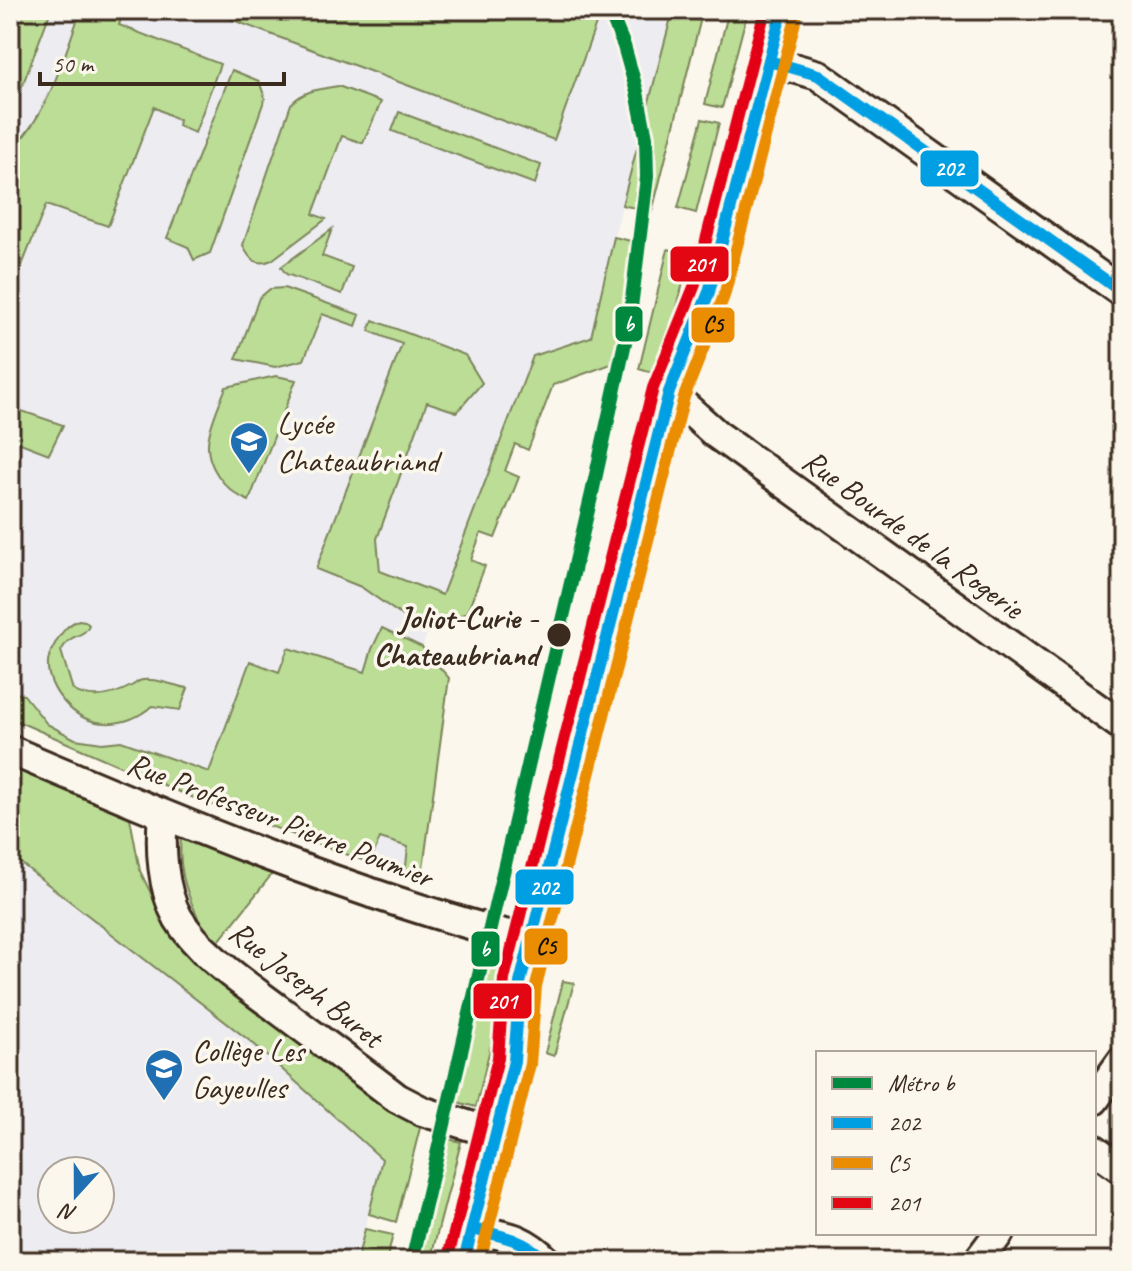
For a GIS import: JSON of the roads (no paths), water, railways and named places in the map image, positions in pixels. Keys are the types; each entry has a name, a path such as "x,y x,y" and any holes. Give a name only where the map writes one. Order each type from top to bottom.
{"main road":[{"path":"468,1245 514,1061 520,983 669,392 709,292 782,10"}],"street":[{"path":"769,61 818,75 1122,292"},
{"name":"Rue Bourde de la Rogerie","path":"669,392 716,434 1122,726"},
{"name":"Rue Professeur Pierre Poumier","path":"10,750 163,815 311,872 401,904 530,941"},
{"name":"Rue Joseph Buret","path":"163,815 163,858 168,892 178,918 211,957 397,1098 422,1111 496,1134"},
{"path":"1096,1097 1122,1061"},
{"path":"1096,1150 1122,1169"},
{"path":"978,1261 998,1235"},
{"path":"468,1245 514,1238 525,1242 547,1261"}],"metro line":[{"name":"b","path":"412,1261 629,324 647,177 646,137 624,46 609,10"}],"place":[{"name":"Lycée Chateaubriand","path":"249,475"},
{"name":"Joliot-Curie - Chateaubriand","path":"559,635"},
{"name":"Collège Les Gayeulles","path":"164,1102"}]}
